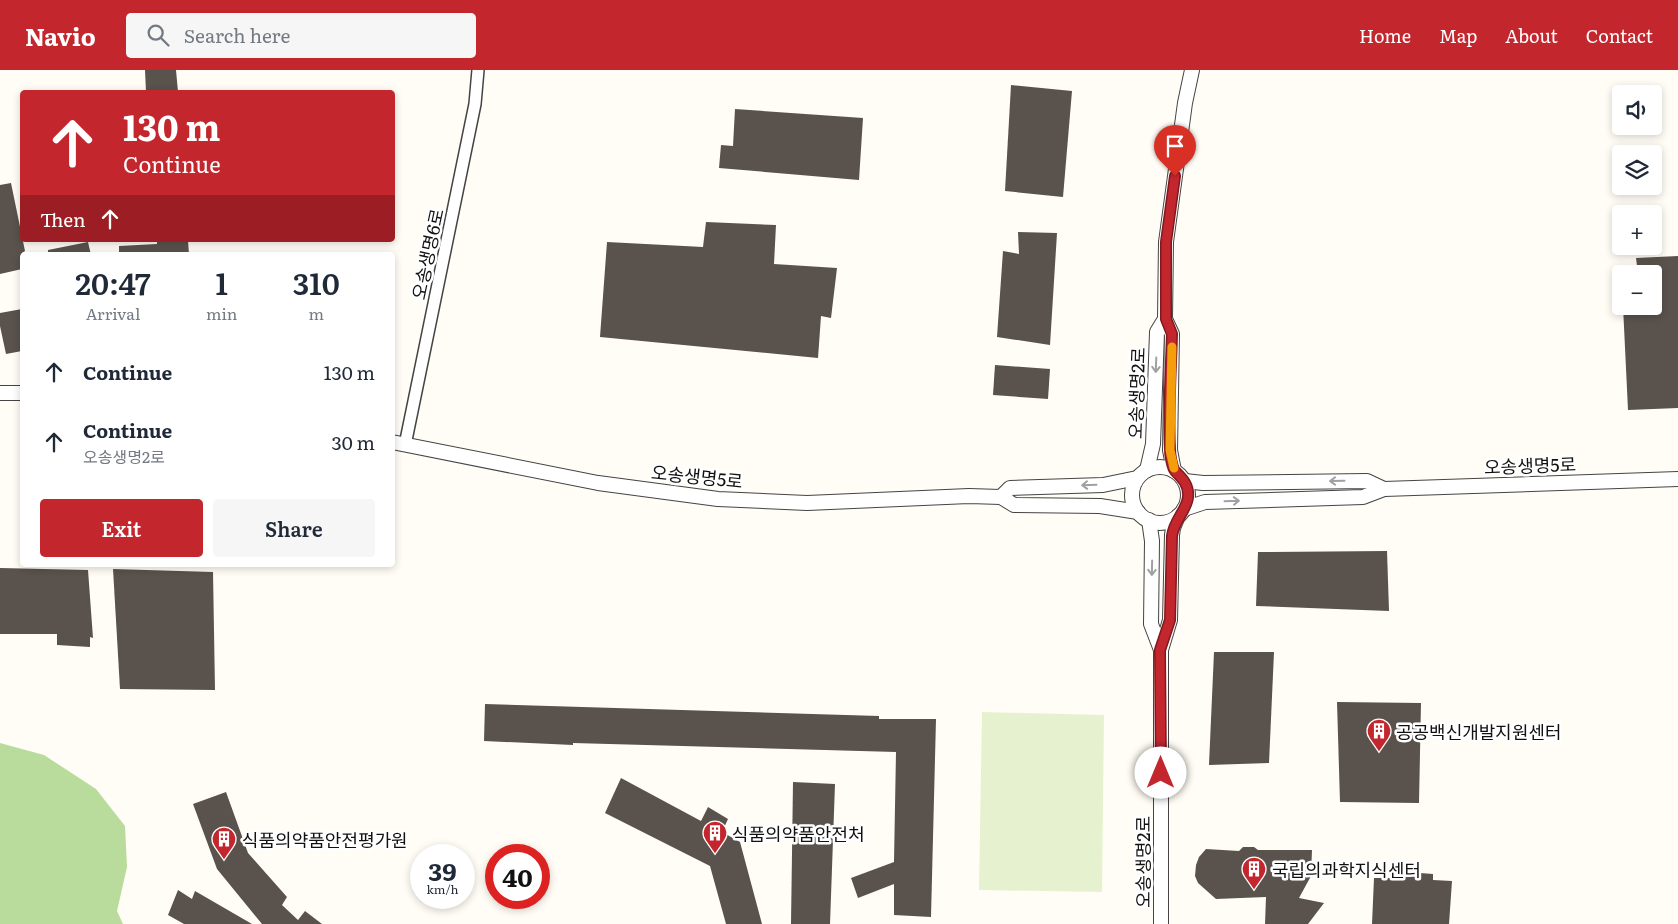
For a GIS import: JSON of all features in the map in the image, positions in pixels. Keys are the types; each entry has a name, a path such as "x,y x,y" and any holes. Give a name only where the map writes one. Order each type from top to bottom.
{"street":[{"name":"오송생명6로","path":"399,443 475,104 478,70"},
{"name":"오송생명2로","path":"1174,470 1170,450 1172,334 1166,319 1166,242 1185,102 1192,70"},
{"name":"오송생명2로","path":"1142,474 1153,444 1157,332 1166,319"},
{"path":"0,393 20,393"},
{"name":"오송생명5로","path":"399,443 598,483 718,499 807,503 969,496 1001,497 1014,505 1100,506 1143,516"},
{"path":"1161,466 1174,470 1185,481 1188,490 1188,500 1181,512 1170,521 1162,523 1143,516 1133,504 1133,486 1142,474 1161,466"},
{"name":"오송생명5로","path":"1001,497 1010,488 1103,485 1142,474"},
{"name":"오송생명5로","path":"1181,512 1205,502 1363,497 1384,489 1678,479"},
{"name":"오송생명5로","path":"1185,481 1203,483 1367,481 1384,489"},
{"name":"오송생명2로","path":"1161,924 1160,650 1170,620 1173,528 1181,512"},
{"name":"오송생명2로","path":"1143,516 1152,541 1150,624 1160,650"}],"green space":[{"path":"982,712 1104,715 1102,892 979,890"},
{"path":"0,743 44,755 96,789 125,826 127,867 117,911 123,924 0,924"}],"building":[{"path":"145,70 176,70 178,90 146,90"},
{"path":"1011,85 1072,91 1063,197 1005,191"},
{"path":"735,109 863,118 859,180 719,168 721,145 733,146"},
{"path":"11,183 20,227 20,242 23,242 25,251 20,252 20,269 0,274 0,185"},
{"path":"706,222 776,225 774,264 837,268 831,318 821,316 818,358 600,337 607,242 703,247"},
{"path":"1018,232 1057,233 1050,345 997,337 1003,251 1019,254"},
{"path":"88,242 90,252 48,252 48,250"},
{"path":"157,242 188,242 189,252 119,252 119,246 157,244"},
{"path":"1678,256 1678,408 1628,410 1623,315 1662,315 1662,265 1637,265 1636,258"},
{"path":"20,309 20,351 6,354 0,326 0,313"},
{"path":"995,365 1050,369 1048,399 993,395"},
{"path":"1387,551 1389,611 1256,606 1258,552"},
{"path":"0,568 88,570 93,638 90,637 90,647 57,645 57,634 0,634"},
{"path":"113,569 213,572 215,690 120,689"},
{"path":"1214,652 1274,652 1269,763 1209,765"},
{"name":"공공백신개발지원센터","path":"1337,702 1421,703 1419,803 1340,802"},
{"path":"485,704 879,716 879,719 936,719 931,917 894,915 894,884 858,898 851,878 894,862 896,752 573,743 573,745 484,741"},
{"name":"식품의약품안전처","path":"621,778 701,821 708,807 728,819 722,832 740,842 762,924 726,924 710,866 605,813"},
{"path":"793,782 835,784 830,924 791,924"},
{"name":"식품의약품안전평가원","path":"226,792 248,853 287,897 282,905 298,920 305,911 322,924 262,924 217,869 193,804"},
{"name":"국립의과학지식센터","path":"1243,847 1254,847 1258,850 1312,850 1311,876 1299,898 1324,903 1308,924 1265,924 1266,897 1216,899 1198,883 1195,876 1196,865 1199,857 1206,849 1239,851"},
{"path":"1394,871 1433,874 1433,880 1452,881 1449,924 1372,924 1374,878 1393,878"},
{"path":"178,890 192,899 195,891 252,924 184,924 168,915"}],"slow traffic":[{"path":"1172,347 1170,450 1174,468"}],"place":[{"name":"공공백신개발지원센터","path":"1379,752"},
{"name":"식품의약품안전처","path":"715,854"},
{"name":"식품의약품안전평가원","path":"224,860"},
{"name":"국립의과학지식센터","path":"1254,890"}],"route":[{"path":"1161,773 1160,650 1170,620 1173,528 1188,500 1188,490 1185,481 1174,470 1170,450 1172,334 1166,319 1166,242 1175,176"}]}
